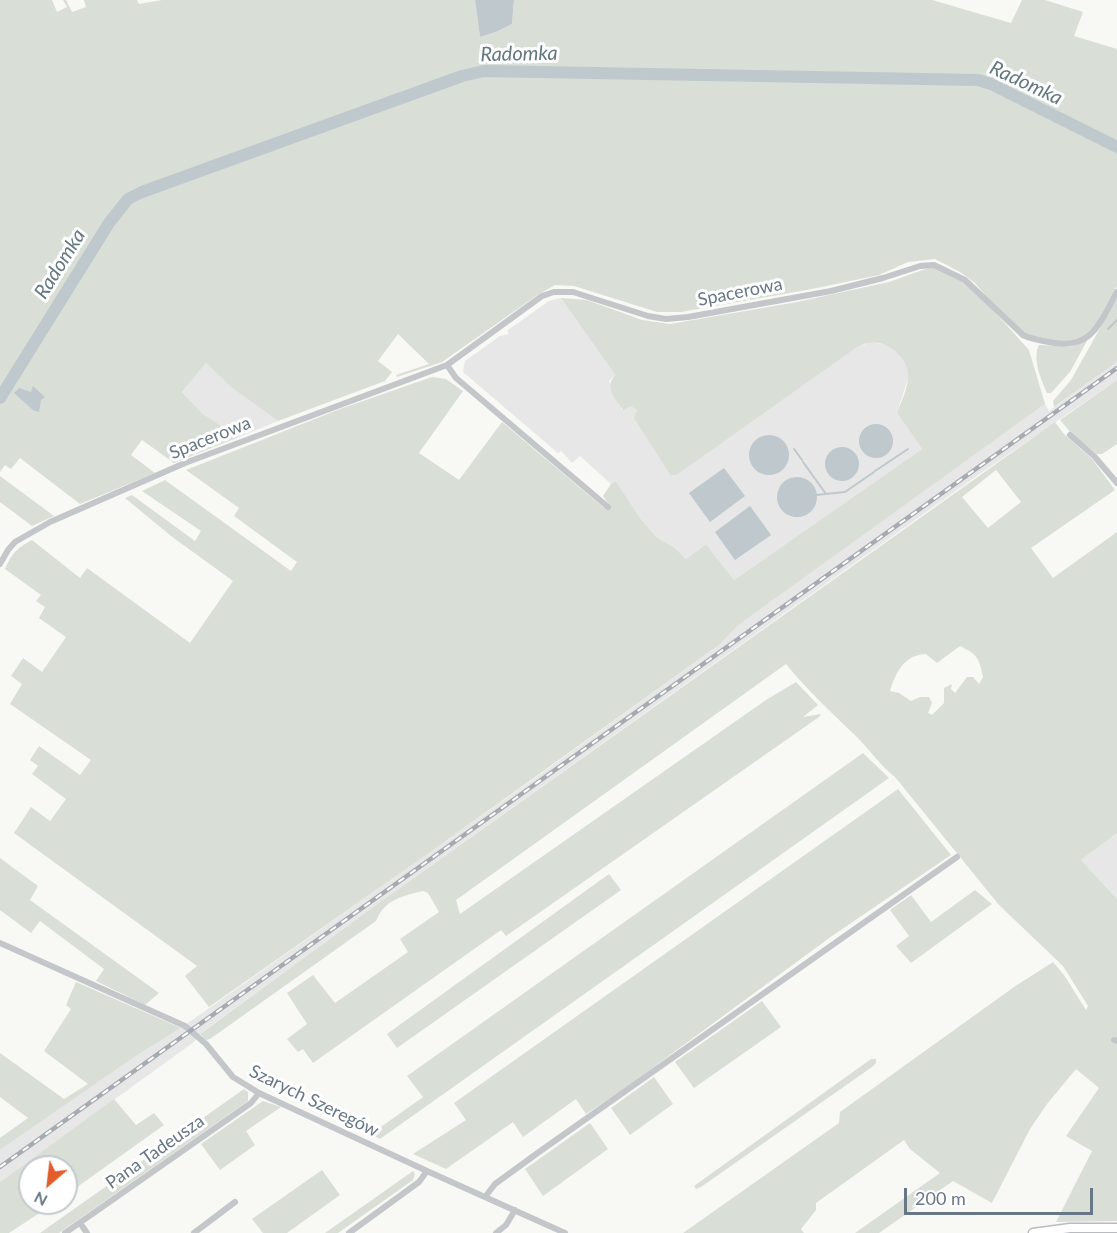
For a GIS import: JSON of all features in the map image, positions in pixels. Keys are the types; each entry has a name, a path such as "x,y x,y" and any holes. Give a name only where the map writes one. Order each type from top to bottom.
{"street":[{"name":"Spacerowa","path":"0,564 8,550 19,539 60,518 203,456 447,365 542,296 554,292 573,292 648,316 666,319 831,291 920,266 934,265 966,280 1023,335 1035,340 1072,345 1095,331 1117,292"},
{"path":"447,365 456,378 608,507"},
{"path":"1070,435 1094,456 1117,483"},
{"path":"485,1197 495,1184 539,1152 957,857"},
{"name":"Szarych Szeregów","path":"0,943 185,1026 206,1044 233,1077 259,1093 565,1233"},
{"name":"Pana Tadeusza","path":"65,1233 251,1103 259,1093"},
{"path":"349,1233 419,1182 427,1171"},
{"path":"194,1233 235,1202"},
{"path":"496,1233 506,1225 515,1210"},
{"path":"80,1223 87,1233"},
{"path":"1033,1233 1070,1228 1117,1228"}],"shaded area":[{"path":"0,0 52,0 57,12 67,7 63,0 66,0 72,12 86,7 84,0 137,0 139,4 162,0 475,0 480,37 512,24 514,0 932,0 1011,23 1022,0 1045,0 1083,12 1074,36 1117,49 1117,286 1095,327 1085,337 1067,343 1027,336 994,305 975,283 935,259 908,262 879,275 812,289 681,312 657,312 574,286 555,285 442,362 397,377 396,375 429,364 398,334 378,361 392,372 385,381 278,421 232,388 206,363 182,392 203,414 239,437 174,463 142,440 131,455 155,473 80,504 20,458 11,469 5,465 0,472"},
{"path":"475,0 514,0 512,24 480,37"},
{"path":"931,267 940,269 963,282 982,298 1029,350 1045,404 738,625 719,645 209,1007 185,976 197,966 14,833 31,807 50,821 66,799 32,774 38,766 30,760 39,746 80,775 91,760 10,704 22,684 11,676 23,658 42,672 66,637 39,618 45,607 36,601 41,595 5,569 12,555 27,543 32,540 80,578 87,568 190,643 233,581 171,536 125,498 132,495 195,541 201,531 142,491 165,480 291,571 297,562 234,516 239,508 186,470 340,409 432,377 446,379 463,391 419,453 459,480 502,422 604,508 610,506 603,496 611,484 616,482 656,537 675,548 686,559 706,544 734,580 922,449 897,413 908,381 905,363 896,352 883,344 869,343 856,348 677,475 671,476 634,418 637,410 631,406 623,410 614,397 610,384 615,375 561,298 587,300 642,320 670,324 797,302 889,282"},
{"path":"561,298 615,375 609,381 622,410 631,405 637,410 635,418 672,476 677,475 856,348 871,342 886,345 898,353 905,362 909,375 897,413 922,449 734,580 706,544 686,559 675,548 656,537 616,483 611,484 580,456 572,463 561,451 558,453 463,372 465,361 500,336 508,334 508,330 549,301"},
{"path":"1117,298 1117,362 1054,407 1053,401 1071,380"},
{"path":"1088,339 1070,372 1051,393 1047,393 1037,363 1039,345 1072,347"},
{"path":"1117,362 1117,380 981,473 373,907 202,1032 194,1042 37,1155 18,1155 18,1169 0,1182 0,1150 136,1056 181,1028 532,780 719,645 737,625 1045,404 1049,411"},
{"path":"206,363 232,388 278,421 239,437 203,414 182,392"},
{"path":"1117,380 1117,444 1102,454 1097,454 1071,433 1060,420"},
{"path":"33,386 45,397 41,400 39,412 33,410 14,393 19,388 31,392"},
{"path":"1055,422 1063,433 1092,459 1115,490 1031,548 1053,578 1117,532 1117,833 1081,860 1117,899 1117,1221 1056,1222 1092,1151 1066,1136 1099,1088 1076,1069 1030,1129 992,1203 953,1181 879,1233 855,1233 940,1173 910,1149 904,1140 816,1203 816,1210 801,1229 804,1233 683,1233 839,1123 840,1112 1014,987 1053,962 1086,1010 1088,1006 1063,966 999,905 895,777 786,664 456,900 460,914 766,700 796,682 818,705 803,717 821,714 819,717 506,936 501,930 313,1063 303,1049 298,1052 287,1039 307,1024 287,993 313,975 335,1003 408,952 400,939 439,912 428,893 423,891 395,900 384,908 376,921 210,1039 206,1040 200,1034 373,907","holes":["996,470 1021,502 988,528 962,497","960,646 977,658 983,677 979,684 973,677 967,677 955,693 951,689 952,684 944,688 944,703 932,715 928,713 932,703 929,697 920,697 911,701 899,693 890,691 898,671 907,661 918,655 926,654 937,663"]},
{"path":"876,424 888,429 893,441 888,453 876,458 864,453 859,441 864,429"},
{"path":"769,435 783,441 789,455 783,469 769,475 755,469 749,455 755,441"},
{"path":"842,447 854,452 859,464 854,476 842,481 830,476 825,464 830,452"},
{"path":"724,468 745,496 710,522 689,493"},
{"path":"0,476 54,516 32,526 0,502"},
{"path":"797,477 811,483 817,497 811,511 797,517 783,511 777,497 783,483"},
{"path":"750,506 771,535 735,560 715,532"},
{"path":"863,753 889,778 380,1139 371,1134 423,1097 407,1076"},
{"path":"898,789 951,855 832,936 621,1091 586,1114 576,1099 523,1137 513,1122 446,1169 413,1154 466,1120 454,1103"},
{"path":"1117,833 1117,899 1081,860"},
{"path":"0,858 38,886 30,900 159,993 145,1005 96,981 104,969 40,921 31,933 0,910"},
{"path":"609,874 621,890 397,1048 387,1034"},
{"path":"975,890 992,904 911,963 896,946 909,936 890,910 911,895 931,922"},
{"path":"76,982 181,1028 136,1056 0,1150 0,1138 28,1118 0,1097 0,1053 64,1099 88,1084 44,1051 71,1009 66,1005"},
{"path":"762,1001 781,1027 694,1088 675,1062"},
{"path":"871,1059 876,1059 872,1067 696,1189 694,1186"},
{"path":"654,1077 673,1104 630,1135 611,1108"},
{"path":"244,1089 248,1092 248,1101 59,1233 40,1233 66,1215 78,1215 78,1206"},
{"path":"114,1099 136,1125 154,1113 164,1125 78,1186 78,1155 37,1155"},
{"path":"263,1101 281,1107 246,1131 255,1145 220,1170 201,1144"},
{"path":"590,1123 608,1149 543,1196 525,1169"},
{"path":"18,1169 18,1215 37,1215 9,1233 0,1233 0,1182"},
{"path":"322,1170 340,1195 287,1233 263,1233 252,1219"},
{"path":"413,1171 415,1174 413,1180 338,1233 325,1233"}],"waterway":[{"name":"Radomka","path":"0,398 109,223 128,199 462,76 484,71 978,80 991,84 1117,147"},
{"path":"1108,329 1117,320"},
{"path":"794,449 802,460"},
{"path":"875,471 908,449"},
{"path":"803,462 826,494"},
{"path":"816,495 845,492 874,472"}],"railway":[{"path":"0,1167 1117,368"}]}
